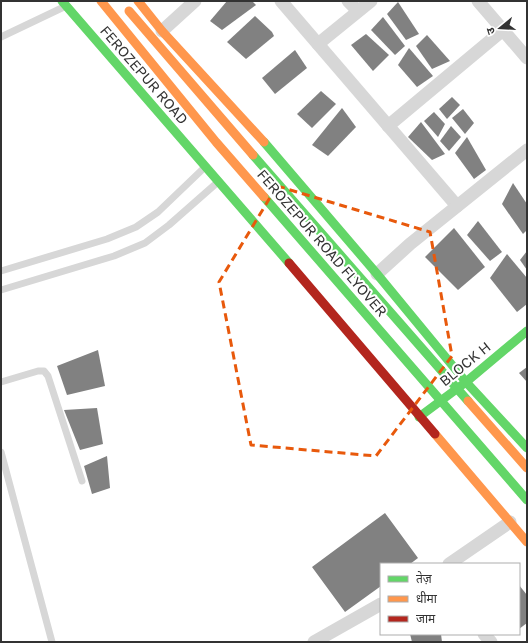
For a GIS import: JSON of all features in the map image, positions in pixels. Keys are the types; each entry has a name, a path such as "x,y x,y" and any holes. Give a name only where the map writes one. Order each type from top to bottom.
{"main road":[{"name":"FEROZEPUR ROAD FLYOVER","path":"101,1 216,142 527,500"},
{"name":"FEROZEPUR ROAD FLYOVER","path":"121,1 527,468"},
{"path":"138,1 162,31 270,149 377,274 466,382 527,448"},
{"name":"FEROZEPUR ROAD","path":"64,3 205,167 219,181 527,542"},
{"name":"BLOCK H","path":"419,417 466,382 527,331"}],"street":[{"path":"162,31 195,1"},
{"path":"281,1 457,206"},
{"path":"348,1 358,11"},
{"path":"318,44 371,1"},
{"path":"478,1 527,58"},
{"path":"388,126 503,30"},
{"path":"377,274 410,244 527,150"},
{"path":"450,563 510,522"},
{"path":"314,642 380,605"}],"lane":[{"path":"1,37 64,3"},
{"path":"1,272 106,239 136,227 158,212 205,167"},
{"path":"1,290 114,256 145,243 169,225 219,181"},
{"path":"1,382 38,371 44,371 48,376 82,481"},
{"path":"1,452 52,642"}],"highlighted area":[{"path":"277,186 430,232 452,356 376,456 251,445 219,282"}],"building":[{"path":"227,1 252,1 256,5 222,30 210,21"},
{"path":"398,2 419,34 406,40 387,14"},
{"path":"255,16 272,32 274,36 246,59 227,42"},
{"path":"383,17 405,46 395,55 371,30"},
{"path":"366,34 389,55 373,71 351,45"},
{"path":"427,35 450,61 432,69 416,46"},
{"path":"409,48 433,76 417,87 398,65"},
{"path":"295,50 307,68 275,94 262,78"},
{"path":"321,91 336,104 312,128 297,114"},
{"path":"452,97 460,105 447,119 439,109"},
{"path":"342,108 356,127 328,156 312,145"},
{"path":"463,109 474,123 465,134 452,118"},
{"path":"434,112 445,124 438,137 424,121"},
{"path":"421,122 445,154 432,160 408,137"},
{"path":"451,126 461,137 449,151 440,141"},
{"path":"467,137 486,170 474,179 455,153"},
{"path":"513,183 527,204 527,230 523,234 502,204"},
{"path":"478,221 502,252 490,261 467,235"},
{"path":"454,228 485,267 458,290 425,257"},
{"path":"527,251 527,270 520,260"},
{"path":"507,254 527,278 527,304 517,312 490,278"},
{"path":"98,350 105,386 67,395 57,366"},
{"path":"527,367 527,382 519,373"},
{"path":"97,408 103,444 80,450 64,410"},
{"path":"107,456 110,488 92,494 84,466"},
{"path":"385,513 418,558 411,563 380,563 380,587 345,612 312,567"},
{"path":"520,586 527,595 527,623 520,628"},
{"path":"410,635 441,635 442,642 412,642"}],"traffic: fast":[{"path":"62,1 289,263"},
{"path":"264,142 377,274 466,382 527,448"},
{"path":"253,155 468,401"},
{"path":"264,197 527,500"},
{"path":"419,417 466,382 527,331"}],"traffic: slow":[{"path":"101,1 216,142 264,197"},
{"path":"138,1 162,31 264,142"},
{"path":"129,11 253,155"},
{"path":"468,401 527,468"},
{"path":"435,434 527,542"}],"traffic: jam":[{"path":"289,263 435,434"}]}
